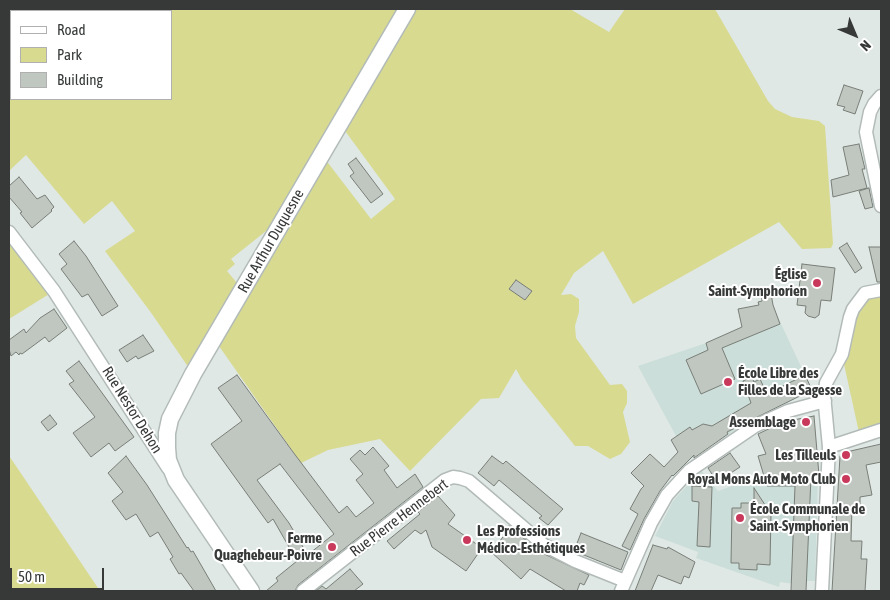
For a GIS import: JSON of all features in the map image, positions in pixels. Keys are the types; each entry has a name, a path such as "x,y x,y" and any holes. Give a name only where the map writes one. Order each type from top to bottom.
{"main road":[{"name":"Rue Arthur Duquesne","path":"176,480 168,460 167,448 167,433 175,407 407,9"},
{"name":"Rue Nestor Dehon","path":"176,480 250,591"}],"street":[{"path":"881,96 870,112 866,132 881,206"},
{"name":"Rue Nestor Dehon","path":"9,232 54,291 176,480"},
{"path":"822,591 829,447 824,395 826,383 842,354 853,309 865,293 881,290"},
{"path":"623,586 667,495 689,471 755,426 788,411 825,401"},
{"path":"829,447 881,430"},
{"name":"Rue Pierre Hennebert","path":"303,591 446,480 453,478 469,481 544,545 623,586"}],"shaded area":[{"name":"École Libre des Filles de la Sagesse","path":"776,313 812,390 740,427 689,460 638,366 706,343"},
{"name":"École Communale de Saint-Symphorien","path":"701,470 718,491 762,475 818,477 815,581 795,581 794,584 780,582 779,587 696,558 698,552 655,536 673,501"}],"green space":[{"path":"9,9 570,9 609,32 625,9 715,9 768,101 775,109 792,117 819,121 825,126 833,244 831,248 802,249 779,222 633,304 603,251 574,273 561,295 571,294 579,299 579,312 575,326 576,338 610,385 622,384 627,391 627,403 623,412 630,442 621,454 610,459 588,446 575,446 522,380 516,369 499,398 481,399 410,471 380,439 328,450 301,463 214,339 193,374 152,314 105,251 135,231 112,201 84,224 26,155 9,171","holes":["340,124 395,199 371,219 322,155","276,223 242,289 227,271 235,264 231,259"]},
{"path":"9,232 54,291 9,319"},
{"path":"881,290 881,430 860,437 842,355 853,309"},
{"path":"9,456 14,463 100,591 9,591"}],"building":[{"path":"844,85 863,91 855,114 843,110 845,107 837,105"},
{"path":"859,144 865,169 862,169 867,188 833,197 831,180 849,175 843,147"},
{"path":"356,158 383,194 371,203 350,176 354,173 348,164"},
{"path":"19,177 37,199 45,195 54,207 52,211 32,228 20,213 22,212 9,197 9,186"},
{"path":"869,188 873,207 865,209 859,191"},
{"path":"74,241 86,256 118,306 102,316 88,294 82,297 61,269 67,264 59,254"},
{"path":"847,243 862,268 855,273 839,248"},
{"path":"869,247 881,247 881,282 877,282"},
{"name":"Église Saint-Symphorien","path":"802,264 835,268 831,301 821,300 819,315 815,318 805,313 806,306 797,305"},
{"path":"516,280 532,291 525,300 509,289"},
{"path":"770,288 773,305 780,324 722,348 735,379 701,394 686,360 708,350 706,343 742,327 738,309 759,305 758,302 762,301 761,289"},
{"path":"54,309 67,328 49,342 45,337 22,354 20,353 19,355 16,352 11,356 9,340 24,329 26,333 40,318"},
{"path":"143,335 154,351 138,359 136,356 127,362 119,350"},
{"path":"79,361 134,437 115,451 109,443 91,457 73,433 95,417 69,384 74,381 66,371"},
{"path":"237,375 339,513 347,506 356,517 374,503 356,480 363,474 350,459 360,450 365,455 373,447 389,466 384,470 397,488 415,474 423,487 298,585 295,591 266,591 278,581 276,578 297,561 273,519 268,523 211,444 242,421 218,388","holes":["280,464 334,534 307,554 289,523 257,480"]},
{"path":"805,375 812,390 727,432 728,434 694,458 694,455 672,475 660,491 644,519 630,550 622,546 638,514 630,509 644,486 631,473 650,454 664,467 678,452 671,440 690,427 692,430 703,424 712,426 751,403 743,381 752,377 754,382 760,379 767,394"},
{"path":"50,415 57,424 48,431 41,422"},
{"path":"814,416 819,475 811,477 806,591 791,591 795,486 767,486 758,456 766,454 758,434 783,422"},
{"path":"881,444 881,462 866,465 872,495 860,497 860,506 852,507 851,541 862,541 861,559 867,559 865,591 832,591 840,456 842,453"},
{"path":"730,453 740,467 717,482 708,468"},
{"path":"126,456 187,548 191,552 193,551 216,591 194,591 181,573 179,574 170,559 173,557 158,532 150,537 136,514 126,520 112,501 123,492 108,473"},
{"path":"492,456 503,464 506,461 563,509 548,525 539,518 542,516 499,480 494,486 478,473"},
{"path":"692,486 712,487 710,547 697,546 699,502 692,501"},
{"path":"754,488 771,514 770,565 757,564 757,570 739,569 739,563 731,563 732,508 741,508 741,503 754,503"},
{"path":"438,496 455,515 448,524 482,548 466,571 432,547 426,530 421,534 415,530 394,549 387,541 420,514 418,512"},
{"path":"509,526 540,552 589,575 584,585 580,583 577,591 566,591 530,569 521,579 491,552 507,532 505,531"},
{"path":"581,533 628,552 621,570 574,551"},
{"path":"653,545 667,549 668,547 695,562 689,578 684,576 681,584 658,575 651,591 635,591"},
{"path":"350,569 363,584 354,591 316,591 322,586 326,589"}],"place":[{"name":"Église Saint-Symphorien","path":"817,283"},
{"name":"École Libre des Filles de la Sagesse","path":"728,382"},
{"name":"Assemblage","path":"806,422"},
{"name":"Les Tilleuls","path":"846,455"},
{"name":"Royal Mons Auto Moto Club","path":"846,479"},
{"name":"École Communale de Saint-Symphorien","path":"740,518"},
{"name":"Les Professions Médico-Esthétiques","path":"467,540"},
{"name":"Ferme Quaghebeur-Poivre","path":"332,547"}]}
